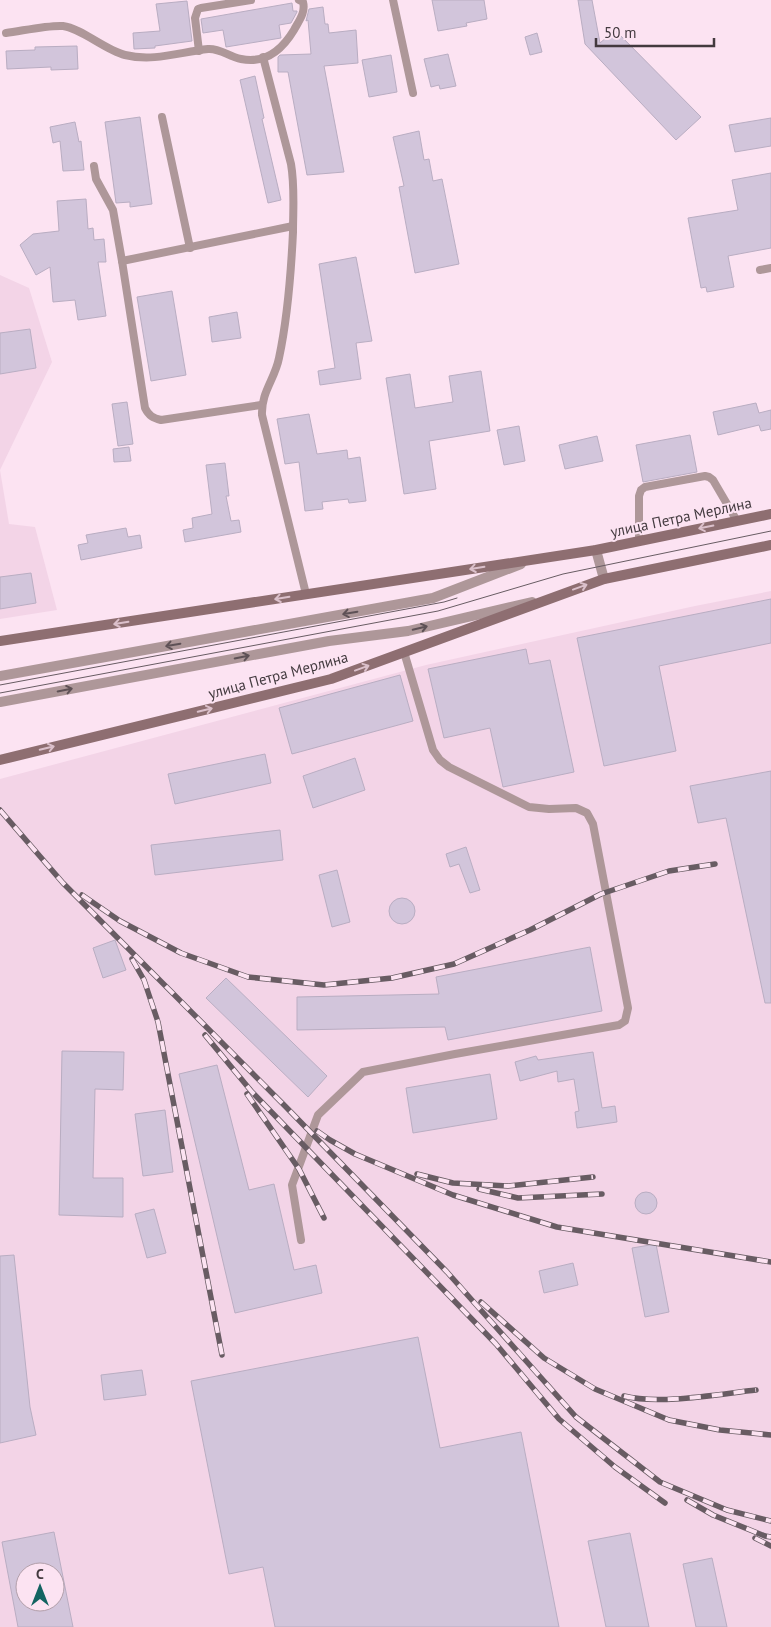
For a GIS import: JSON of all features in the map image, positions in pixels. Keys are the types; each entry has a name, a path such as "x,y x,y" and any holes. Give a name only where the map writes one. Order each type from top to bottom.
{"main road":[{"name":"улица Петра Мерлина","path":"0,641 596,550 771,514"},
{"name":"улица Петра Мерлина","path":"0,760 331,679 604,579 771,544"}],"street":[{"name":"улица Петра Мерлина","path":"596,550 604,579"},
{"name":"улица Петра Мерлина","path":"0,676 433,598 532,559"},
{"name":"улица Петра Мерлина","path":"0,702 330,641 408,631 557,596"}],"lane":[{"path":"199,51 195,18 198,10 251,0"},
{"path":"6,33 62,26 113,52 132,57 175,56 214,49 241,59 250,60 275,53 288,41 304,11 303,2 299,0"},
{"path":"392,0 413,93"},
{"path":"263,57 294,180 291,278 280,354 264,396 262,415 306,594"},
{"path":"162,117 190,248"},
{"path":"94,166 96,179 113,210 145,408 148,414 153,418 162,420 262,405"},
{"path":"122,261 293,226"},
{"path":"760,270 771,268"},
{"path":"639,541 639,496 641,490 645,487 705,476 709,477 713,480 737,521"},
{"path":"301,1240 292,1185 318,1115 363,1072 619,1025 626,1021 628,1008 593,824 587,813 576,808 549,809 529,807 449,767 440,760 433,750 404,652"}],"shaded area":[{"path":"0,275 29,288 52,362 0,470"},
{"path":"0,470 9,524 35,527 57,610 0,619"},
{"path":"771,591 771,1627 0,1627 0,779 426,665"}],"building":[{"path":"432,0 484,0 487,19 466,23 467,26 438,31"},
{"path":"578,0 592,0 600,43 615,30 701,117 676,140 585,44"},
{"path":"187,1 192,41 155,46 155,48 134,49 133,33 160,31 156,4"},
{"path":"292,3 293,11 297,12 291,23 279,25 281,38 226,47 223,30 203,33 201,19"},
{"path":"323,7 325,24 328,24 329,33 356,30 358,63 324,66 344,172 307,175 288,72 278,72 278,57 280,55 311,54 308,20 306,21 309,9"},
{"path":"537,33 542,52 530,55 525,37"},
{"path":"77,46 78,69 51,70 51,67 7,69 6,51 35,50 35,47"},
{"path":"448,54 456,86 440,89 439,85 431,87 424,59"},
{"path":"391,55 397,92 369,97 362,60"},
{"path":"255,76 264,118 262,119 281,200 268,203 240,80"},
{"path":"140,117 152,204 130,207 130,202 116,203 105,122"},
{"path":"771,118 771,146 735,152 729,125"},
{"path":"75,122 79,142 81,141 84,170 63,171 60,141 53,143 50,127"},
{"path":"419,131 424,160 429,159 433,181 442,179 459,264 415,273 399,187 404,186 393,137"},
{"path":"771,173 771,248 728,256 734,287 707,292 706,287 701,288 688,218 738,210 732,180"},
{"path":"86,199 88,229 93,228 94,240 104,239 106,262 98,262 106,316 78,320 75,300 53,302 50,267 36,275 20,245 33,234 59,231 57,201"},
{"path":"356,257 372,341 356,343 361,379 320,385 318,371 335,368 319,264"},
{"path":"172,291 186,375 151,381 137,297"},
{"path":"237,312 241,338 212,342 209,317"},
{"path":"30,329 36,368 0,374 0,333"},
{"path":"481,371 490,431 429,441 436,489 404,494 386,378 410,374 415,408 453,402 449,376"},
{"path":"127,402 133,444 118,446 112,404"},
{"path":"756,403 759,413 771,410 771,429 761,431 759,425 718,435 713,412"},
{"path":"309,414 317,454 347,450 348,459 360,457 366,501 349,503 348,499 322,502 323,509 305,511 299,462 285,464 277,419"},
{"path":"519,426 525,461 504,465 497,430"},
{"path":"690,435 697,472 643,482 636,445"},
{"path":"597,436 603,461 565,469 559,445"},
{"path":"129,447 131,461 114,462 113,449"},
{"path":"225,463 229,496 226,496 231,521 239,520 241,532 185,542 183,530 193,528 192,518 212,514 206,465"},
{"path":"126,528 128,537 140,535 142,548 81,560 78,545 88,543 86,535"},
{"path":"31,573 36,603 0,609 0,577"},
{"path":"771,599 771,643 659,666 676,751 604,766 577,638"},
{"path":"526,649 529,664 550,660 574,772 503,787 490,728 444,738 428,669"},
{"path":"400,675 413,721 292,754 279,708"},
{"path":"265,754 271,783 175,804 168,774"},
{"path":"355,758 365,790 313,808 303,776"},
{"path":"771,771 771,1003 765,1003 726,818 698,823 690,786"},
{"path":"280,830 283,860 155,875 151,845"},
{"path":"466,847 480,890 470,893 459,864 450,867 446,854"},
{"path":"337,870 350,922 332,927 319,875"},
{"path":"402,898 411,902 415,911 411,920 402,924 393,920 389,911 393,902"},
{"path":"115,940 126,970 103,978 93,948"},
{"path":"590,947 602,1011 448,1040 445,1027 297,1030 297,997 439,994 436,977"},
{"path":"226,978 327,1076 308,1097 206,998"},
{"path":"62,1051 124,1052 123,1090 95,1089 93,1178 123,1178 123,1217 59,1215"},
{"path":"593,1052 602,1108 615,1106 617,1122 577,1128 575,1112 579,1111 574,1079 558,1082 557,1071 520,1081 515,1062 536,1056 538,1060"},
{"path":"217,1065 249,1190 274,1184 294,1270 316,1265 322,1293 235,1313 179,1074"},
{"path":"490,1074 497,1119 413,1133 406,1088"},
{"path":"165,1110 173,1172 143,1176 135,1114"},
{"path":"646,1192 654,1195 657,1203 654,1211 646,1214 638,1211 635,1203 638,1195"},
{"path":"154,1209 166,1253 147,1258 135,1214"},
{"path":"656,1244 669,1312 645,1317 632,1248"},
{"path":"14,1255 30,1407 36,1435 0,1443 0,1256"},
{"path":"573,1263 578,1285 544,1293 539,1271"},
{"path":"418,1337 440,1448 521,1432 559,1627 275,1627 263,1567 229,1574 191,1381"},
{"path":"142,1370 146,1395 104,1400 101,1375"},
{"path":"54,1532 60,1562 15,1562 15,1611 2,1542"},
{"path":"630,1533 649,1627 606,1627 588,1541"},
{"path":"712,1558 727,1627 696,1627 683,1564"},
{"path":"65,1587 73,1627 18,1627 15,1612 65,1612"}],"tram line":[{"path":"0,693 438,611 563,574 771,531"},
{"path":"0,685 457,598"}],"railway":[{"path":"0,810 63,883 447,1272 576,1417 660,1482 727,1510 771,1521"},
{"path":"82,895 120,921 181,953 248,977 324,985 392,978 454,964 530,930 601,894 669,871 715,864"},
{"path":"132,959 144,980 158,1022 222,1355"},
{"path":"205,1035 252,1092 496,1344 559,1419 615,1467 665,1503"},
{"path":"247,1094 299,1169 324,1218"},
{"path":"317,1131 355,1154 453,1195 557,1227 771,1262"},
{"path":"417,1174 453,1183 508,1186 593,1177"},
{"path":"479,1189 518,1198 602,1194"},
{"path":"481,1302 544,1358 595,1389 669,1420 720,1430 771,1435"},
{"path":"624,1396 671,1399 756,1390"},
{"path":"687,1500 713,1515 771,1537"},
{"path":"755,1538 771,1546"}]}
